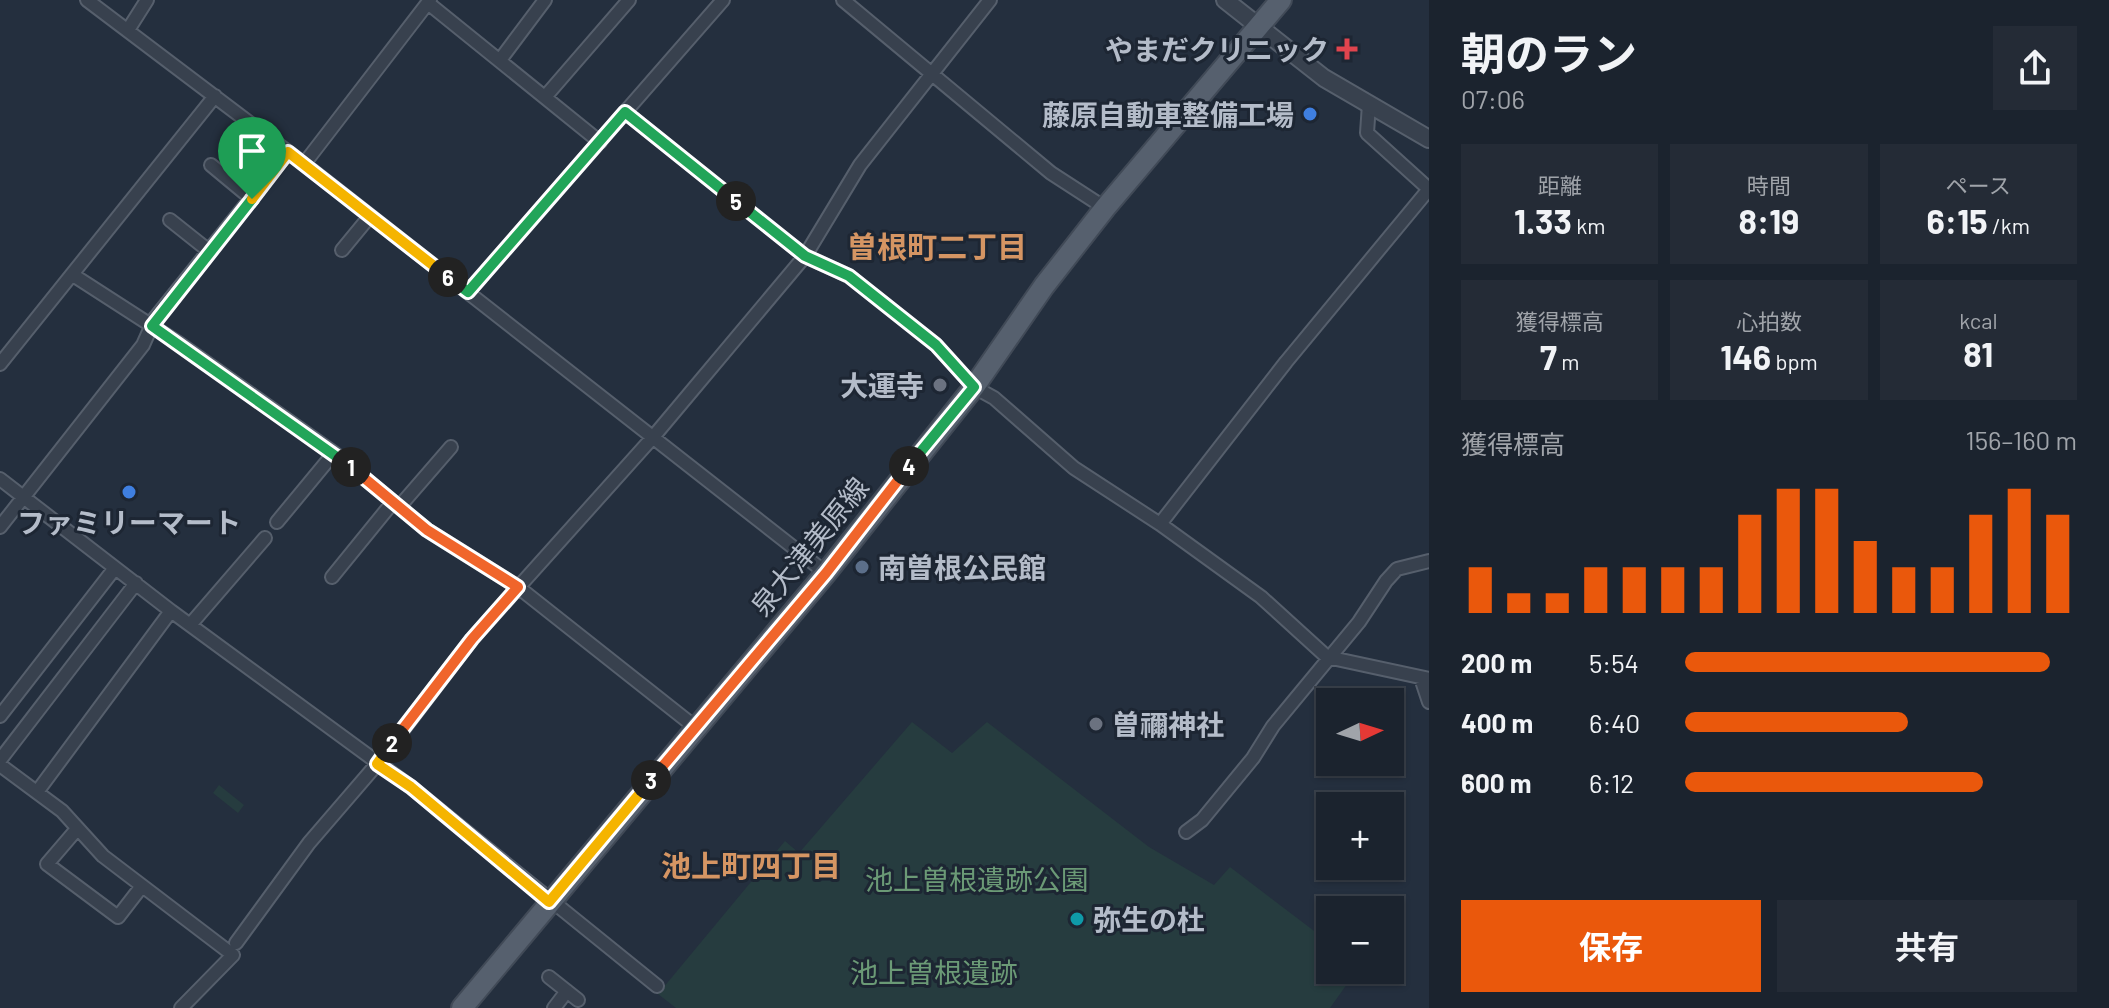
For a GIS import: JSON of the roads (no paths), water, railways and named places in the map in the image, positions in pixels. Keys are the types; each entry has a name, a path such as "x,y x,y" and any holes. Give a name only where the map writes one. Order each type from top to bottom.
{"main road":[{"name":"泉大津美原線","path":"462,1008 826,573 974,387 1044,286 1105,208 1281,0"}],"street":[{"path":"87,0 304,164 826,573"},
{"path":"128,30 147,0"},
{"path":"500,60 545,0"},
{"path":"545,97 629,0"},
{"path":"468,292 723,0"},
{"path":"843,0 1051,173 1105,208"},
{"path":"236,943 309,843 377,764 472,639 654,436 805,256 860,165 990,0"},
{"path":"1225,0 1256,28 1324,78 1429,139"},
{"path":"304,164 429,1 600,142"},
{"path":"0,364 215,96"},
{"path":"1160,524 1286,362 1429,189 1367,133 1369,104"},
{"path":"625,112 805,256 849,276 936,345 974,387 994,398 1087,478 1160,524 1261,597 1327,657 1425,678 1429,702"},
{"path":"0,527 143,345 152,326 288,152"},
{"path":"211,165 252,199"},
{"path":"342,250 370,216"},
{"path":"170,220 209,251"},
{"path":"73,275 334,453 427,530 518,587 695,727"},
{"path":"332,577 348,547 396,505 451,447"},
{"path":"277,522 334,453"},
{"path":"0,479 171,611 411,787 549,902 657,986"},
{"path":"190,625 265,538"},
{"path":"1186,832 1202,820 1253,758 1273,726 1359,622 1397,569 1429,561"},
{"path":"0,716 115,568"},
{"path":"136,583 0,763 62,811 77,829 142,886 233,955 181,1008"},
{"path":"37,792 171,611"},
{"path":"77,829 47,864 118,917 142,886"},
{"path":"549,977 578,1000"},
{"path":"554,1008 567,991"}],"place":[{"name":"やまだクリニック","path":"1347,49"},
{"name":"藤原自動車整備工場","path":"1310,114"},
{"name":"大運寺","path":"940,385"},
{"name":"ファミリーマート","path":"129,492"},
{"name":"南曽根公民館","path":"862,567"},
{"name":"曽禰神社","path":"1096,724"},
{"name":"弥生の杜","path":"1077,919"}],"district":[{"name":"曽根町二丁目","path":"937,246"},
{"name":"池上町四丁目","path":"751,865"}],"park label":[{"name":"池上曽根遺跡公園","path":"977,879"},
{"name":"池上曽根遺跡","path":"934,972"}]}
